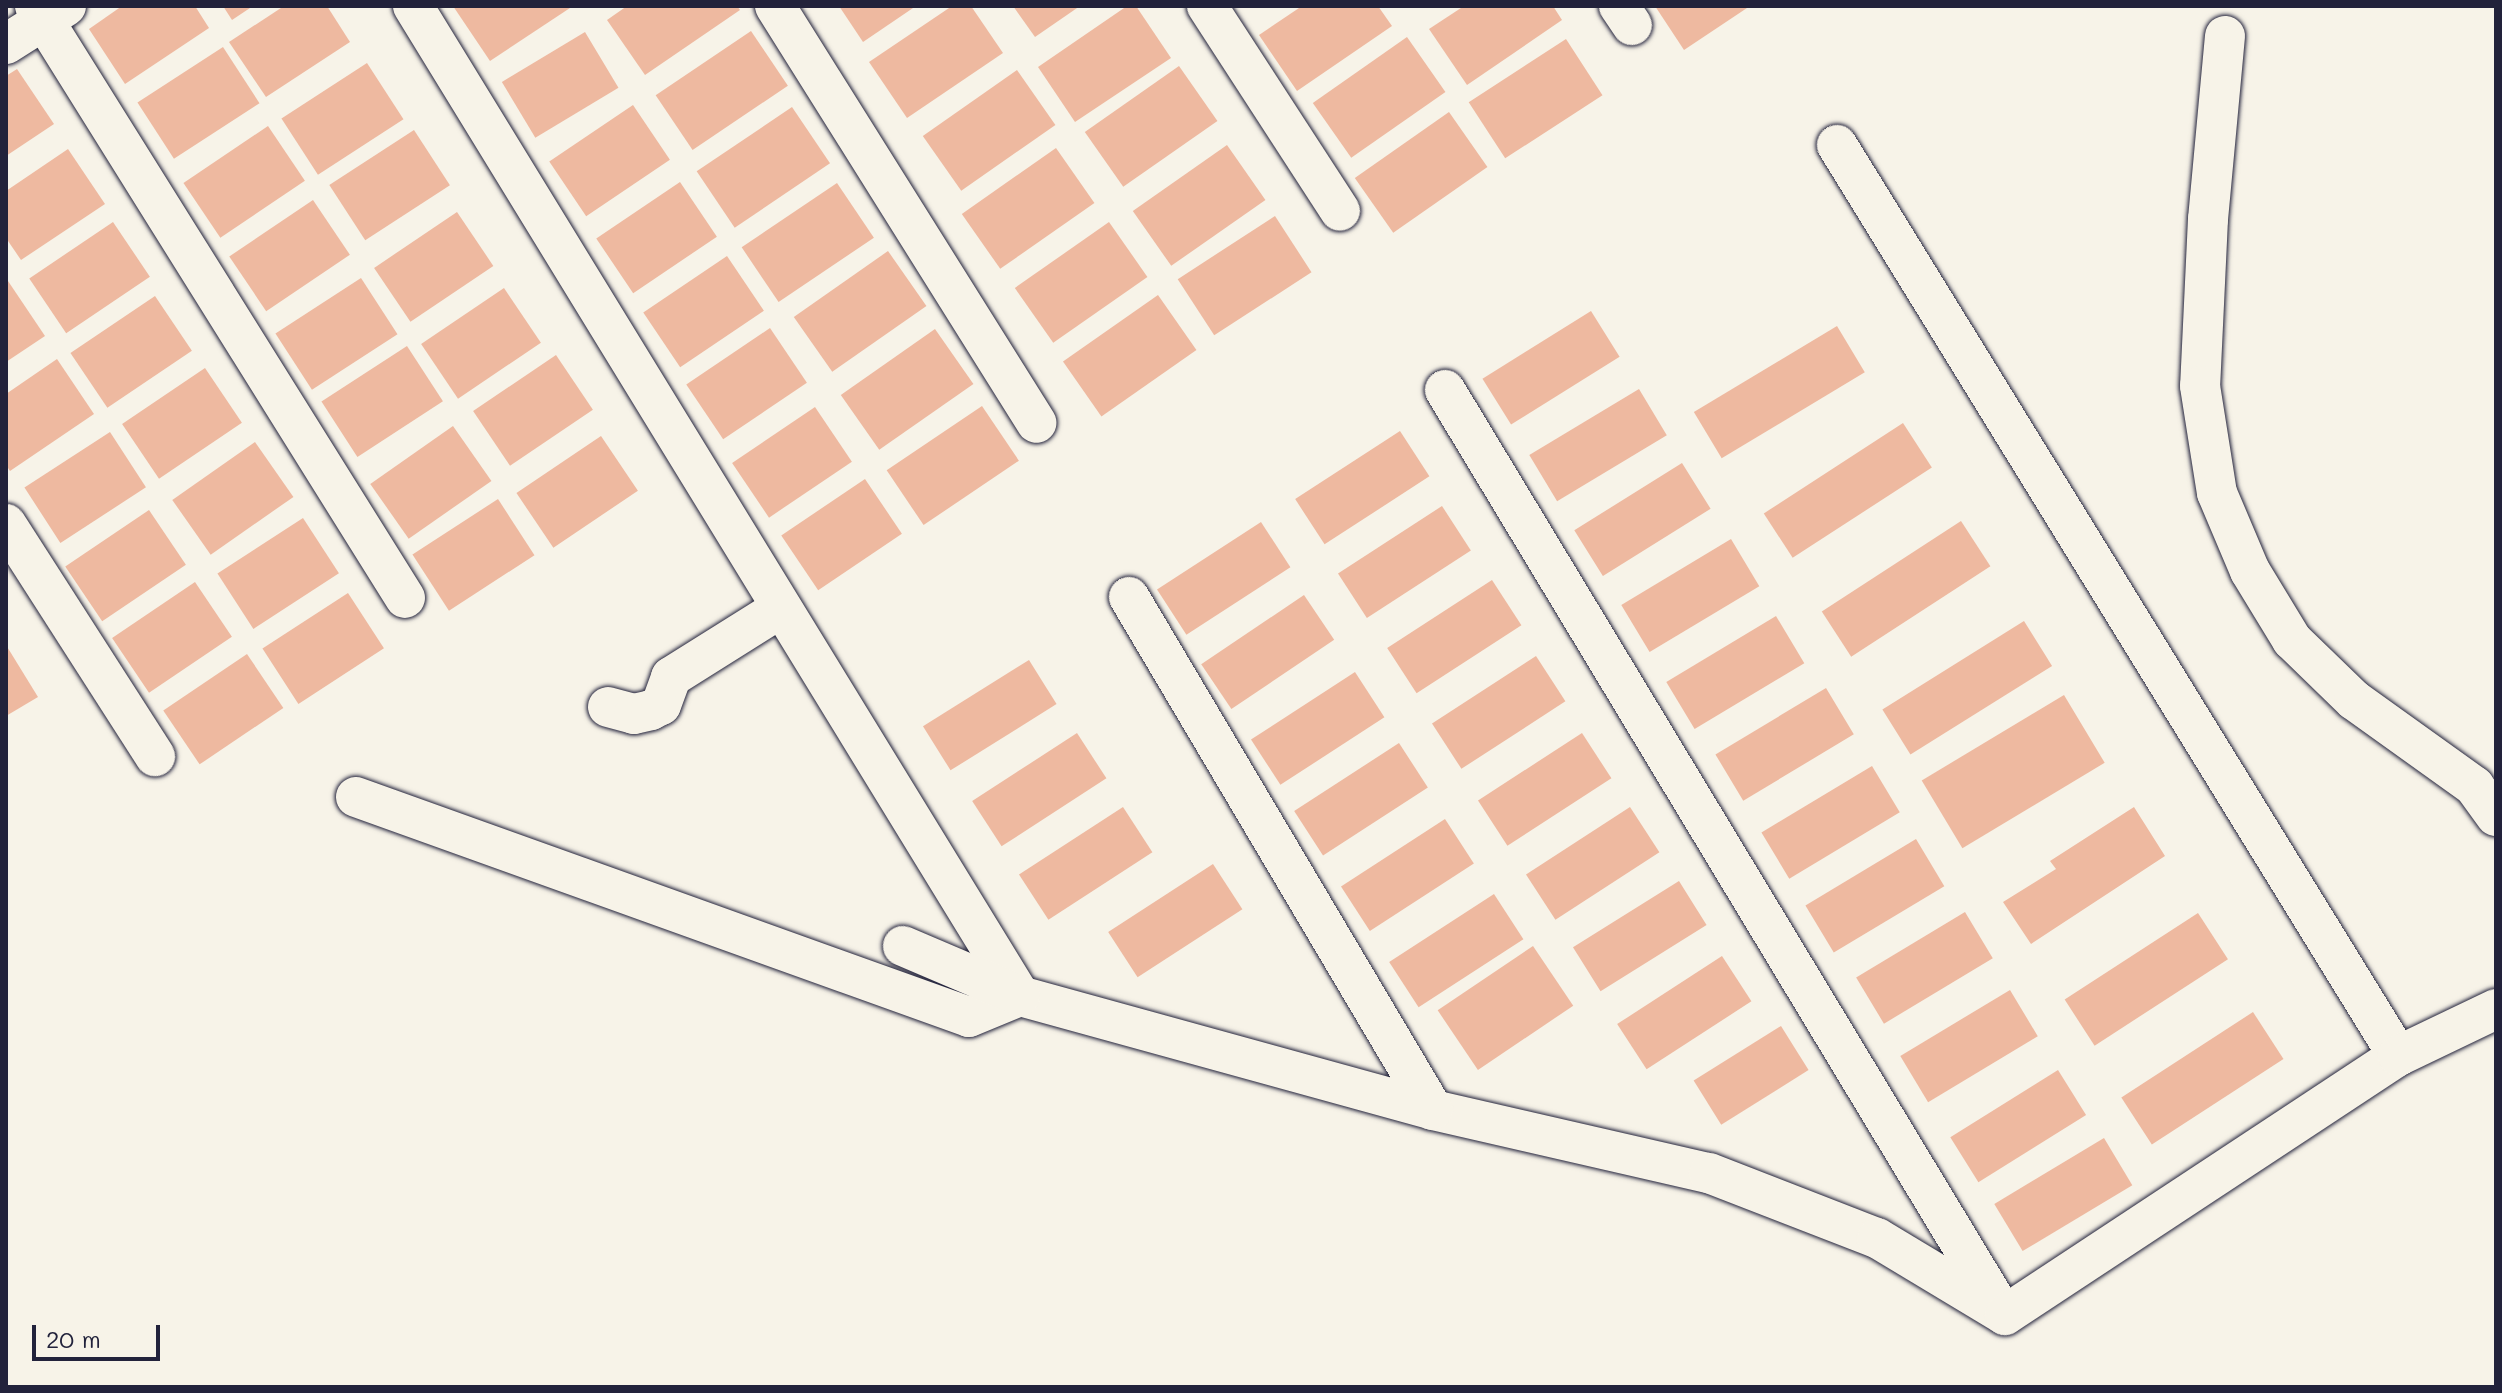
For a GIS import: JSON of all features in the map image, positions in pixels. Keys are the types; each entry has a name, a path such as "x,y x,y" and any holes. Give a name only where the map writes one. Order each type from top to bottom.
{"street":[{"path":"413,6 1020,996"},
{"path":"775,6 1037,423"},
{"path":"1207,6 1340,211"},
{"path":"6,44 48,11 405,598"},
{"path":"2225,36 2208,219 2200,386 2217,493 2250,571 2292,640 2354,700 2474,786 2496,816"},
{"path":"1837,145 2398,1056"},
{"path":"1445,390 2005,1315"},
{"path":"6,524 155,756"},
{"path":"1129,597 1433,1110"},
{"path":"608,707 634,714 661,705 671,677 781,608"},
{"path":"356,797 969,1017 1020,996"},
{"path":"903,946 1020,996 1433,1110 1709,1173 1877,1238 2005,1315"},
{"path":"2005,1315 2398,1056 2496,1009"}],"building":[{"path":"122,6 195,6 209,28 125,84 89,29"},
{"path":"223,6 253,6 232,20"},
{"path":"284,6 327,6 350,42 266,97 229,42"},
{"path":"453,6 573,6 490,61"},
{"path":"627,6 737,6 740,10 645,75 607,20"},
{"path":"839,6 916,6 863,42"},
{"path":"952,6 971,6 1003,53 907,118 869,62"},
{"path":"1013,6 1080,6 1035,37"},
{"path":"1127,6 1136,6 1171,58 1075,122 1038,67"},
{"path":"1302,6 1378,6 1392,26 1297,91 1259,35"},
{"path":"1464,6 1553,6 1562,20 1467,85 1429,29"},
{"path":"1655,6 1750,6 1684,50"},
{"path":"751,31 788,86 693,150 656,95"},
{"path":"585,32 618,88 535,138 502,82"},
{"path":"1407,37 1445,92 1351,158 1313,103"},
{"path":"1566,39 1602,95 1505,158 1469,102"},
{"path":"223,47 259,103 174,159 137,103"},
{"path":"367,63 403,119 318,175 281,119"},
{"path":"1179,66 1217,121 1123,187 1085,132"},
{"path":"17,69 54,124 6,156 6,76"},
{"path":"1017,70 1055,125 961,191 923,136"},
{"path":"633,105 670,160 586,216 549,161"},
{"path":"792,107 830,163 735,228 697,171"},
{"path":"1449,112 1487,167 1393,233 1355,178"},
{"path":"268,126 305,181 220,238 183,183"},
{"path":"414,130 450,185 365,240 329,185"},
{"path":"1227,145 1265,200 1171,266 1133,211"},
{"path":"1056,148 1094,203 1000,269 962,214"},
{"path":"68,149 105,204 21,260 6,238 6,191"},
{"path":"680,182 717,237 633,293 596,238"},
{"path":"837,183 874,238 779,302 742,247"},
{"path":"313,200 350,255 266,311 229,256"},
{"path":"457,212 493,266 410,322 374,268"},
{"path":"1275,216 1311,272 1214,335 1178,279"},
{"path":"113,222 150,277 66,333 29,278"},
{"path":"1109,222 1147,277 1053,343 1015,288"},
{"path":"888,251 926,306 832,372 794,317"},
{"path":"727,256 764,311 680,367 643,312"},
{"path":"361,278 397,334 312,390 275,334"},
{"path":"6,282 45,336 6,362"},
{"path":"504,288 541,343 458,399 421,344"},
{"path":"1158,295 1196,350 1101,416 1063,362"},
{"path":"155,296 192,351 107,408 70,353"},
{"path":"1591,311 1620,357 1511,425 1482,379"},
{"path":"1837,326 1865,372 1722,458 1694,412"},
{"path":"770,328 807,383 723,439 686,384"},
{"path":"935,329 973,384 879,450 841,395"},
{"path":"407,346 443,401 357,457 321,402"},
{"path":"556,355 593,410 510,466 473,411"},
{"path":"57,359 94,414 10,471 6,465 6,394"},
{"path":"205,368 242,423 159,479 122,424"},
{"path":"1639,389 1667,435 1557,501 1529,455"},
{"path":"982,406 1019,461 924,525 887,470"},
{"path":"815,407 852,462 769,518 732,463"},
{"path":"1903,423 1932,467 1793,558 1764,513"},
{"path":"453,426 491,481 409,539 370,484"},
{"path":"1400,431 1429,476 1325,544 1295,499"},
{"path":"110,432 146,487 60,543 24,488"},
{"path":"601,436 638,491 553,548 516,493"},
{"path":"255,442 293,497 211,555 172,500"},
{"path":"1682,463 1711,509 1603,576 1574,530"},
{"path":"865,479 902,534 818,590 781,535"},
{"path":"498,499 534,555 449,611 412,555"},
{"path":"1442,506 1471,550 1367,618 1338,574"},
{"path":"149,510 186,565 102,621 65,566"},
{"path":"303,518 339,573 253,629 217,574"},
{"path":"1961,521 1990,566 1851,657 1822,611"},
{"path":"1261,522 1290,567 1186,635 1157,590"},
{"path":"1731,539 1759,586 1650,652 1621,605"},
{"path":"1492,580 1521,625 1417,693 1387,648"},
{"path":"195,582 232,637 149,693 112,638"},
{"path":"348,593 384,648 298,704 262,649"},
{"path":"1304,595 1334,640 1231,709 1201,664"},
{"path":"1776,616 1804,663 1695,729 1666,682"},
{"path":"2024,621 2052,666 1910,754 1882,709"},
{"path":"6,645 38,697 6,716"},
{"path":"247,654 283,708 200,764 163,710"},
{"path":"1536,656 1565,701 1461,769 1432,724"},
{"path":"1029,660 1057,704 951,770 923,726"},
{"path":"1355,672 1384,717 1280,785 1251,740"},
{"path":"1826,688 1854,734 1743,801 1715,754"},
{"path":"2064,695 2105,763 1962,848 1922,780"},
{"path":"1077,733 1106,778 1002,846 972,801"},
{"path":"1582,733 1611,778 1507,846 1478,801"},
{"path":"1399,743 1428,787 1323,856 1294,811"},
{"path":"1872,766 1900,812 1789,879 1761,832"},
{"path":"1123,807 1152,852 1048,920 1019,875"},
{"path":"1630,807 1659,852 1555,920 1526,875"},
{"path":"2134,807 2165,856 2031,944 2003,902 2056,869 2050,861"},
{"path":"1445,819 1474,863 1370,931 1341,887"},
{"path":"1916,839 1944,886 1834,953 1805,905"},
{"path":"1213,864 1242,909 1138,977 1108,932"},
{"path":"1679,881 1707,925 1601,991 1573,947"},
{"path":"1494,894 1523,939 1419,1007 1389,962"},
{"path":"1965,912 1993,958 1884,1024 1856,977"},
{"path":"2198,913 2228,959 2095,1046 2065,1000"},
{"path":"1533,946 1573,1006 1478,1070 1438,1010"},
{"path":"1722,956 1751,1001 1647,1069 1617,1024"},
{"path":"2010,990 2038,1036 1928,1102 1900,1056"},
{"path":"2253,1012 2283,1059 2152,1144 2121,1098"},
{"path":"1781,1026 1809,1070 1721,1125 1694,1081"},
{"path":"2058,1070 2086,1115 1978,1182 1950,1137"},
{"path":"2104,1138 2132,1185 2023,1251 1994,1204"}]}
